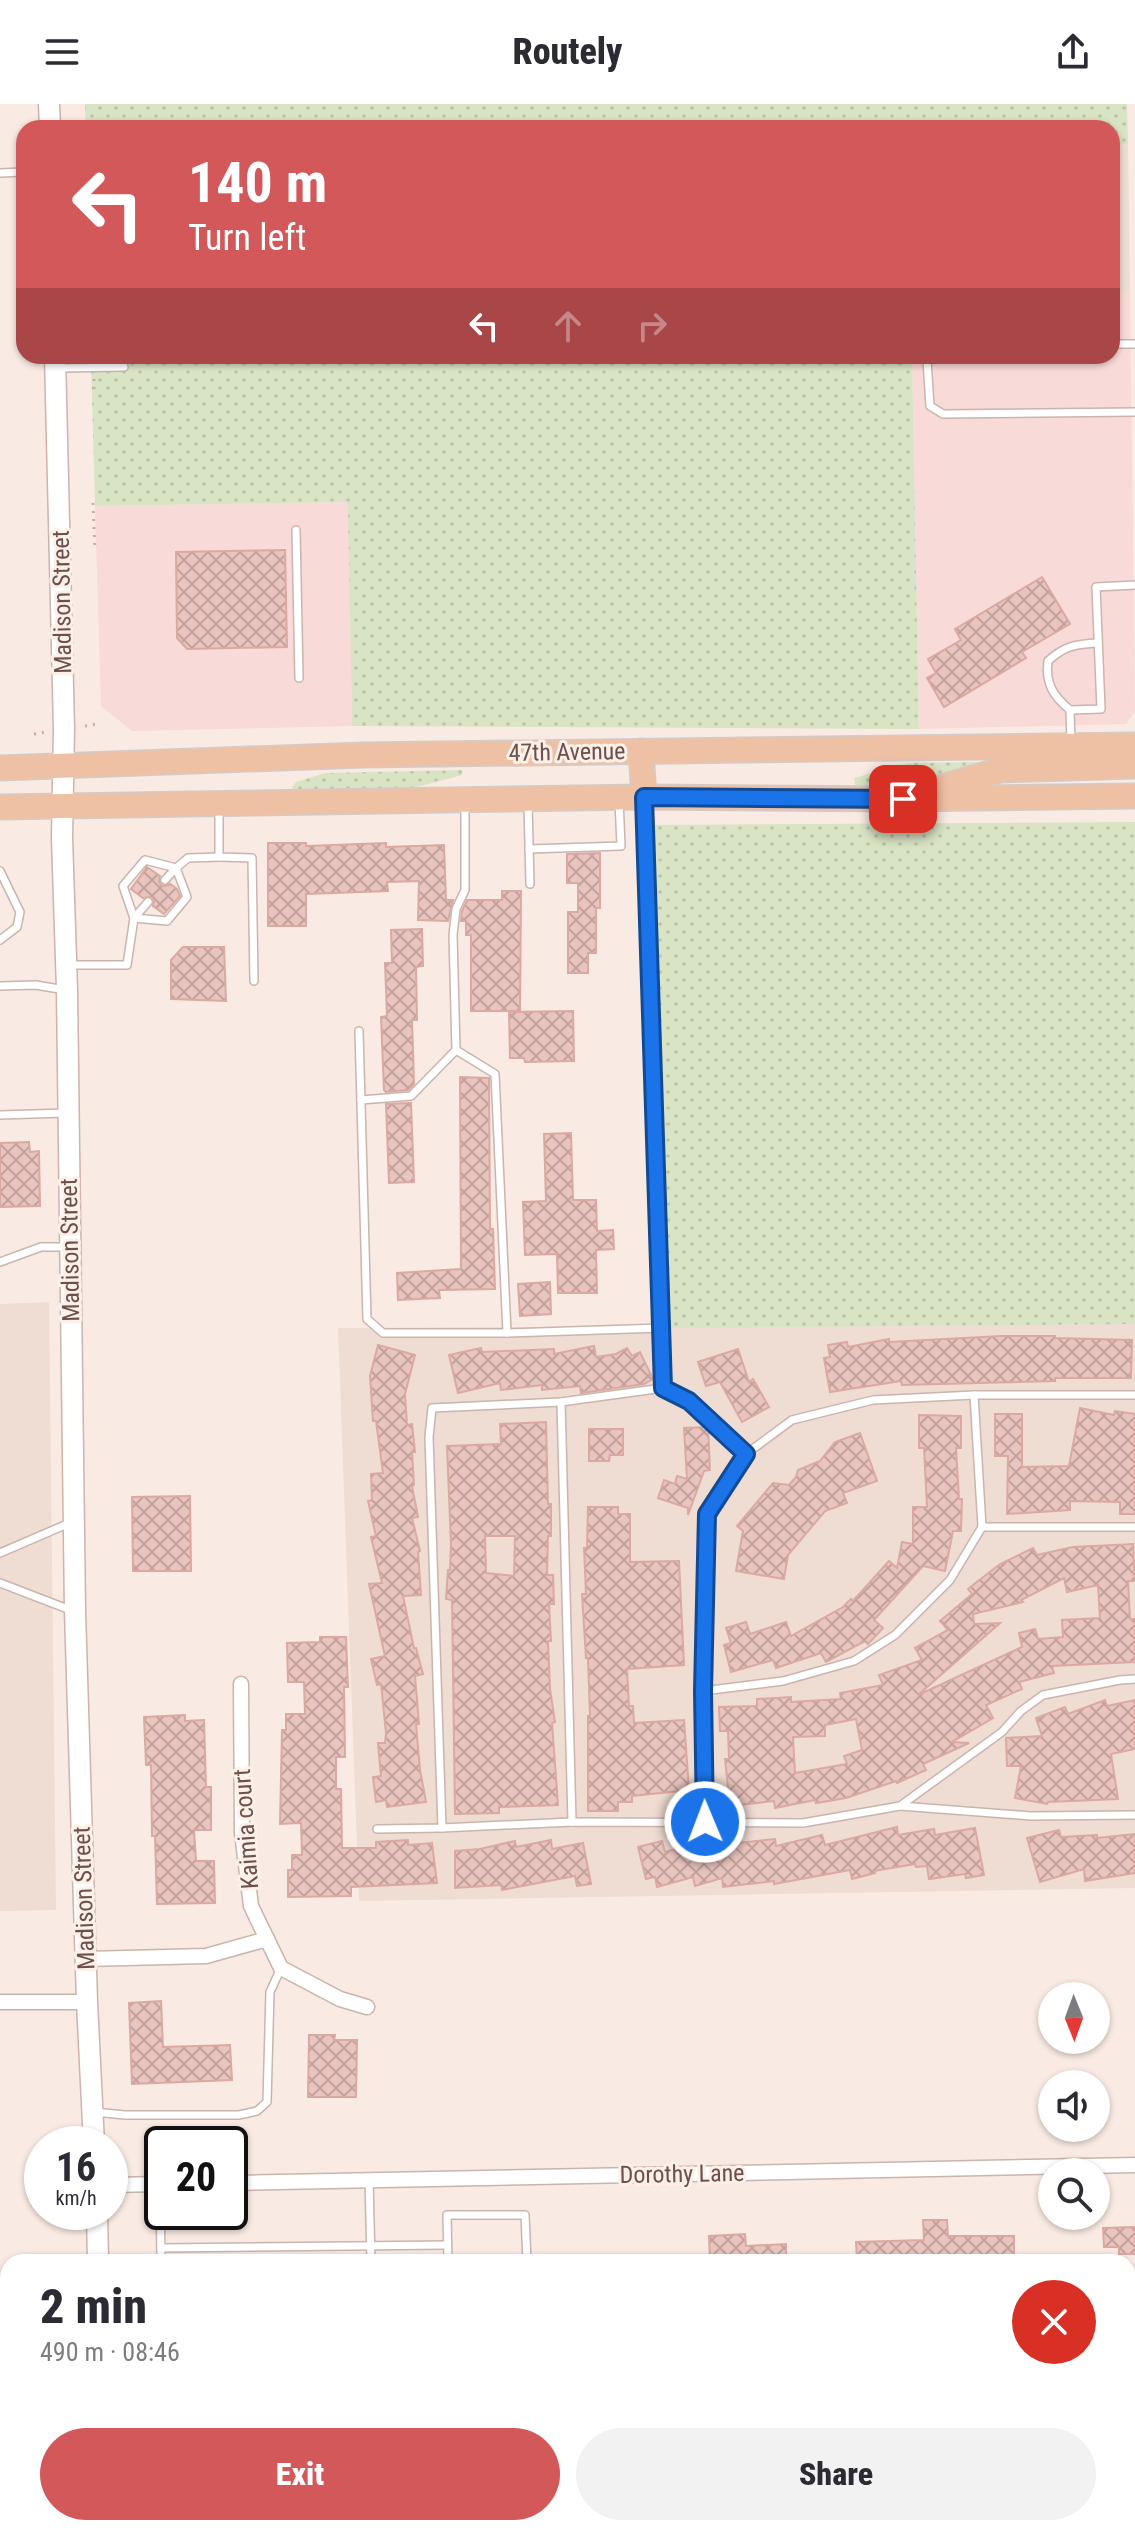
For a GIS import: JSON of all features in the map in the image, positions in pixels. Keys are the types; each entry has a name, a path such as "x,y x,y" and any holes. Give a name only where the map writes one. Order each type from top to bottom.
{"main road":[{"name":"Madison Street","path":"56,364 75,1611 93,2126"},
{"name":"47th Avenue","path":"0,768 364,755 1135,745"},
{"path":"641,751 644,797"},
{"path":"903,799 1000,770 1135,766"},
{"name":"47th Avenue","path":"0,807 644,797 903,799 1135,796"},
{"path":"97,2230 98,2254"}],"street":[{"name":"Kaimia court","path":"241,1684 242,1833 251,1906 281,1968"},
{"path":"86,1959 206,1956 267,1939"},
{"path":"281,1968 340,1999 367,2007"},
{"path":"0,2002 87,2002"},
{"name":"Dorothy Lane","path":"248,2183 1135,2165"}],"lane":[{"path":"83,364 124,367"},
{"path":"927,364 930,406 943,414 1135,412"},
{"path":"296,530 299,678"},
{"path":"1070,710 1101,709 1096,587 1135,585"},
{"path":"1071,746 1070,710 1052,691 1046,676 1048,661 1060,650 1074,644 1098,643"},
{"path":"644,797 663,1388"},
{"path":"529,849 621,846 619,798"},
{"path":"528,799 530,884"},
{"path":"361,1100 411,1096 456,1050 453,935 456,909 465,890 465,800"},
{"path":"218,804 219,857"},
{"path":"165,880 188,858 252,858 254,981"},
{"path":"66,965 127,965 134,918 123,886 145,860 176,868"},
{"path":"134,918 167,921 187,897 176,868"},
{"path":"0,871 20,912 17,927 0,940"},
{"path":"134,918 148,902"},
{"path":"0,986 36,985 67,990"},
{"path":"359,1031 367,1319 383,1333 661,1328"},
{"path":"456,1050 495,1074 507,1333"},
{"path":"0,1115 68,1113"},
{"path":"0,1262 41,1247 70,1247"},
{"path":"442,1828 429,1437 432,1408 561,1402 663,1388 689,1401 746,1454"},
{"path":"703,1691 783,1681 854,1661 895,1635 950,1580 982,1527 974,1395"},
{"path":"705,1822 703,1691 707,1514 746,1454 792,1420 873,1400 974,1395 1135,1395"},
{"path":"561,1402 572,1822"},
{"path":"0,1553 74,1522"},
{"path":"982,1527 1135,1527"},
{"path":"0,1583 75,1611"},
{"path":"900,1806 1002,1732 1021,1711 1043,1695 1135,1679"},
{"path":"377,1829 572,1822 803,1823 900,1806 1031,1816 1135,1815"},
{"path":"92,2112 239,2115 257,2111 267,2102 270,1992 281,1968"},
{"path":"369,2180 371,2254"},
{"path":"448,2254 447,2215 525,2215 527,2254"},
{"path":"161,2230 161,2254"},
{"path":"161,2248 447,2245"}],"path":[{"path":"93,503 95,550"}],"shaded area":[{"path":"1120,144 1128,144 1130,293 1120,294"},
{"path":"1130,293 1135,711 1126,724 919,729 912,364 1120,364 1120,294"},
{"path":"349,502 352,726 132,731 101,706 95,506"},
{"path":"49,1302 56,1910 0,1911 0,1304"},
{"path":"1135,1323 1135,1888 359,1901 338,1328"}],"green space":[{"path":"85,104 1127,104 1128,144 1120,144 1120,120 86,120"},
{"path":"91,364 912,364 919,729 352,726 348,502 95,506"},
{"path":"978,762 979,768 922,784 855,785 854,778 908,763"},
{"path":"462,770 462,775 406,790 296,792 292,787 296,782 325,773"},
{"path":"1135,822 1135,1324 661,1328 645,825"}],"building":[{"path":"285,550 287,647 187,649 177,638 176,552"},
{"path":"1042,577 1070,624 1022,652 1026,658 944,707 927,678 936,673 928,659 961,640 955,629"},
{"path":"268,843 306,843 306,846 386,843 386,847 444,845 446,900 453,900 448,921 418,920 419,881 387,882 388,891 306,894 306,926 268,926"},
{"path":"600,853 596,953 588,953 588,973 568,973 568,912 578,912 578,883 567,883 567,854"},
{"path":"147,867 160,876 161,885 170,884 180,896 164,914 153,906 152,897 143,898 131,889"},
{"path":"502,891 521,891 520,1011 471,1011 471,935 466,935 466,921 461,921 462,911 467,900 502,900"},
{"path":"422,929 423,966 416,967 417,1020 412,1020 414,1084 408,1090 386,1092 381,1017 387,1016 385,963 392,963 391,930"},
{"path":"183,947 224,947 226,1001 171,999 171,960"},
{"path":"573,1011 574,1061 525,1062 524,1058 510,1058 509,1012"},
{"path":"460,1077 489,1078 490,1229 493,1229 495,1289 439,1290 440,1298 398,1300 397,1273 461,1269"},
{"path":"411,1103 414,1182 389,1183 386,1104"},
{"path":"571,1133 573,1200 596,1200 597,1231 613,1230 614,1249 596,1250 597,1293 558,1293 557,1254 525,1255 523,1202 546,1201 544,1134"},
{"path":"29,1142 30,1152 39,1151 40,1206 0,1207 0,1143"},
{"path":"550,1282 551,1314 520,1316 518,1284"},
{"path":"1002,1336 1132,1340 1131,1378 902,1385 901,1381 830,1392 824,1358 830,1357 828,1345 847,1342 848,1347 889,1339 889,1342"},
{"path":"378,1345 415,1355 405,1394 407,1425 412,1424 415,1452 412,1452 412,1486 418,1517 412,1518 420,1551 421,1595 403,1596 423,1674 415,1676 419,1724 416,1724 426,1802 387,1807 386,1800 376,1802 373,1777 381,1776 378,1743 385,1743 386,1733 381,1684 377,1685 371,1659 385,1656 369,1584 382,1583 371,1537 376,1536 368,1501 372,1500 371,1474 383,1473 376,1421 373,1421 370,1376"},
{"path":"594,1346 596,1357 616,1354 627,1348 632,1356 640,1352 653,1379 644,1384 581,1393 580,1386 542,1390 542,1385 501,1390 500,1383 458,1393 449,1355 481,1348 482,1352 554,1349 554,1354"},
{"path":"738,1349 749,1382 753,1379 769,1407 742,1422 720,1382 706,1386 698,1362"},
{"path":"1080,1408 1114,1415 1115,1411 1135,1414 1135,1514 1120,1514 1120,1502 1070,1501 1070,1510 1007,1514 1008,1456 995,1456 995,1414 1022,1414 1022,1467 1069,1466"},
{"path":"919,1415 961,1416 961,1448 956,1448 959,1499 962,1499 961,1531 953,1531 945,1571 923,1566 874,1620 883,1628 868,1644 865,1641 826,1662 821,1653 776,1668 773,1660 731,1672 724,1645 731,1643 726,1628 746,1622 750,1634 786,1622 791,1636 843,1607 851,1599 853,1601 889,1561 897,1568 902,1542 913,1544 913,1507 927,1507 924,1448 919,1448"},
{"path":"546,1422 548,1504 551,1504 547,1575 553,1575 554,1604 549,1604 551,1641 548,1641 558,1805 499,1807 499,1813 455,1814 452,1600 446,1599 451,1544 447,1446 501,1444 500,1424","holes":["485,1536 515,1536 514,1576 486,1573"]},
{"path":"708,1427 710,1470 704,1471 688,1515 688,1508 658,1498 664,1480 675,1484 677,1476 687,1479 684,1428"},
{"path":"589,1429 623,1429 623,1455 610,1455 609,1461 589,1461"},
{"path":"860,1433 877,1481 843,1493 847,1503 825,1511 788,1555 784,1579 736,1571 743,1531 737,1526 773,1483 789,1485 798,1470 820,1461 835,1442"},
{"path":"190,1496 191,1571 133,1571 132,1497"},
{"path":"588,1507 618,1507 618,1514 630,1514 630,1562 679,1561 684,1665 627,1669 629,1706 633,1706 634,1723 684,1720 689,1790 632,1796 632,1802 618,1802 618,1811 588,1811 590,1716 582,1594 586,1594 584,1548 587,1548"},
{"path":"1133,1544 1135,1581 1128,1581 1130,1619 1135,1619 1135,1662 1052,1666 1054,1673 1019,1682 1022,1689 986,1705 993,1718 952,1742 969,1743 923,1764 926,1770 897,1783 816,1803 815,1800 775,1808 774,1801 730,1806 725,1759 729,1759 728,1731 720,1731 719,1707 757,1706 757,1699 791,1697 791,1702 841,1699 840,1693 883,1685 879,1675 922,1660 915,1648 948,1630 940,1621 972,1594 968,1589 1000,1564 1033,1548 1037,1555 1073,1547","holes":["1064,1578 1067,1592 1098,1585 1100,1618 1062,1620 1063,1637 1038,1639 1035,1629 1019,1633 1022,1647 918,1695 1000,1623 974,1624 973,1614 1023,1602 1021,1600","856,1719 862,1750 844,1756 847,1764 795,1773 793,1737 825,1736 825,1725"]},
{"path":"320,1637 346,1637 348,1687 344,1687 345,1757 336,1757 336,1789 341,1789 342,1848 376,1848 376,1842 408,1840 408,1845 432,1843 437,1883 351,1887 351,1896 288,1897 288,1870 292,1870 292,1855 302,1855 301,1823 280,1824 282,1730 286,1730 286,1714 305,1714 304,1682 288,1682 287,1643 320,1642"},
{"path":"1105,1700 1107,1706 1135,1700 1135,1749 1111,1754 1118,1799 1047,1804 1015,1798 1021,1766 1007,1766 1006,1738 1042,1736 1036,1718 1065,1707 1068,1714"},
{"path":"185,1715 185,1721 204,1720 206,1787 211,1787 211,1830 194,1830 196,1861 214,1861 215,1903 157,1904 151,1765 146,1765 144,1717"},
{"path":"897,1827 898,1835 934,1829 935,1835 975,1828 984,1875 929,1879 927,1866 916,1867 915,1864 874,1871 852,1879 850,1870 774,1884 774,1881 723,1887 722,1878 695,1886 693,1877 657,1887 655,1877 646,1879 638,1847 662,1841 665,1852 706,1840 707,1846 775,1839 776,1846 822,1835 825,1845"},
{"path":"1059,1830 1061,1837 1097,1835 1097,1838 1135,1834 1135,1873 1085,1881 1084,1869 1040,1882 1027,1838"},
{"path":"551,1840 552,1849 583,1843 591,1884 577,1886 575,1876 502,1890 501,1885 455,1888 455,1851 515,1841 516,1847"},
{"path":"161,2001 163,2047 230,2045 232,2080 132,2084 129,2003"},
{"path":"309,2035 335,2035 334,2040 357,2040 356,2097 308,2097"},
{"path":"923,2220 947,2220 948,2236 1014,2236 1014,2254 857,2254 856,2242 924,2240"},
{"path":"1135,2227 1135,2254 1119,2254 1119,2247 1104,2247 1103,2230"},
{"path":"745,2234 746,2246 786,2244 786,2254 710,2254 709,2236"}],"route":[{"path":"705,1822 703,1691 707,1514 746,1454 689,1401 663,1388 644,797 903,799"}]}
